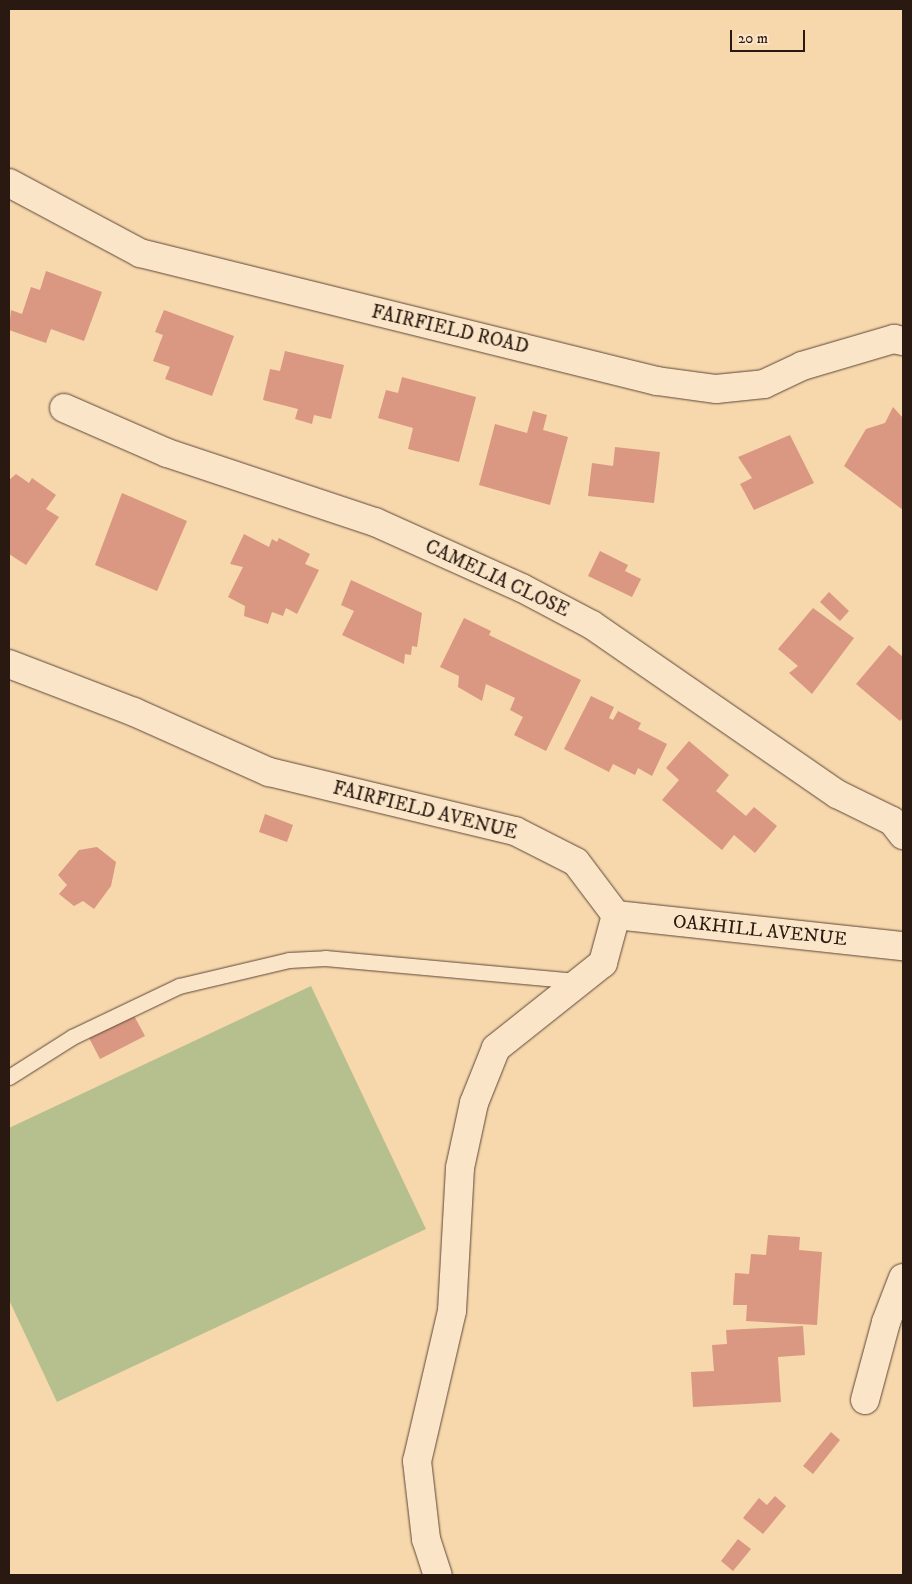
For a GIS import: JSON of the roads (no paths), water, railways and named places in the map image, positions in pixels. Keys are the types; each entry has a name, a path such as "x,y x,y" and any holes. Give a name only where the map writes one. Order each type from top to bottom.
{"street":[{"name":"FAIRFIELD ROAD","path":"9,183 140,253 657,381 716,389 764,384 802,366 894,340 903,341"},
{"name":"CAMELIA CLOSE","path":"64,408 167,453 375,522 522,588 592,625 654,665 838,794 900,824"},
{"name":"FAIRFIELD AVENUE","path":"9,664 134,712 270,772 515,831 576,862 616,915"},
{"name":"OAKHILL AVENUE","path":"616,915 903,946"},
{"path":"438,1575 426,1539 417,1461 452,1312 459,1241 460,1168 474,1103 496,1048 603,963 616,915"},
{"path":"865,1400 886,1322 903,1278"}],"lane":[{"path":"9,1077 72,1037 179,986 289,960 325,958 581,982"}]}
